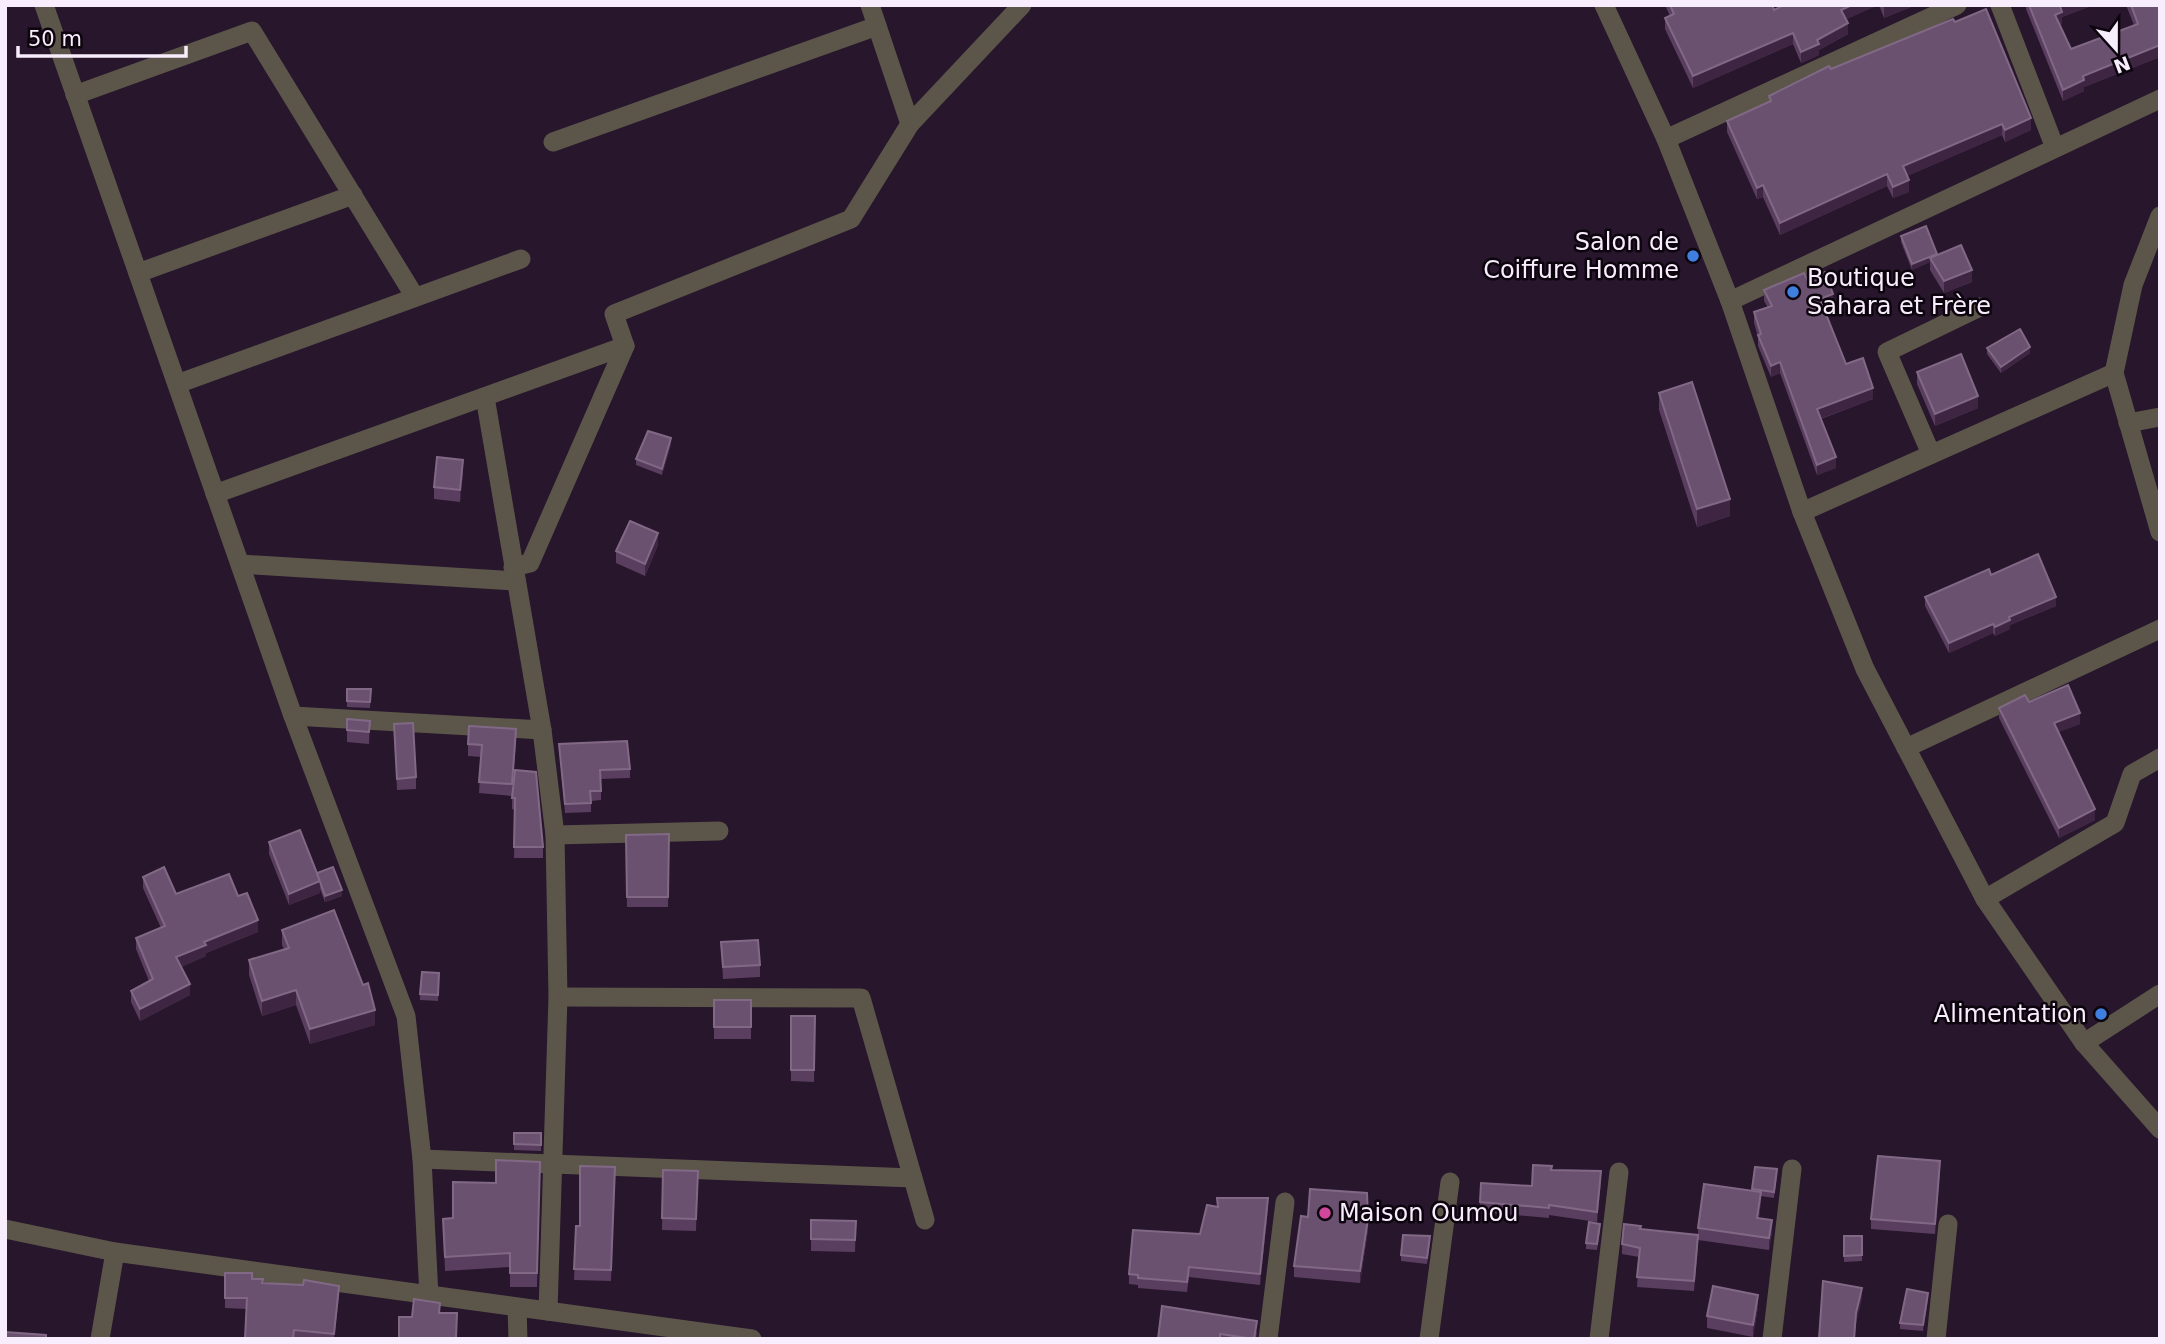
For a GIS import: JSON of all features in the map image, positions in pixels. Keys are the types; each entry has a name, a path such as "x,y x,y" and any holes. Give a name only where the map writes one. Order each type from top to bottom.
{"street":[{"path":"44,5 293,716 406,1016 422,1159 429,1296"},
{"path":"870,5 911,124"},
{"path":"240,564 515,574 530,563 625,346 614,314 851,219 911,124 1022,5"},
{"path":"1604,5 1666,139 1730,302 1802,512 1865,669 1985,899 2084,1043 2160,1129"},
{"path":"1666,139 1957,5"},
{"path":"2000,5 2055,148"},
{"path":"553,142 877,26"},
{"path":"75,95 252,31 415,297"},
{"path":"1730,302 2160,99"},
{"path":"138,272 353,195"},
{"path":"2160,216 2133,285 2114,373 2160,532"},
{"path":"177,384 521,259"},
{"path":"1931,454 1887,352 1980,307"},
{"path":"215,494 625,346"},
{"path":"1802,512 2114,373"},
{"path":"485,397 541,730 555,835 558,997 548,1311"},
{"path":"2128,423 2160,417"},
{"path":"1906,748 2160,629"},
{"path":"293,716 541,730"},
{"path":"1985,899 2115,823 2132,774 2160,758"},
{"path":"555,835 719,831"},
{"path":"2084,1043 2160,994"},
{"path":"558,997 861,998 925,1220"},
{"path":"422,1159 913,1178"},
{"path":"1772,1339 1792,1169"},
{"path":"1599,1339 1619,1172"},
{"path":"1429,1339 1450,1182"},
{"path":"1268,1339 1286,1202"},
{"path":"1936,1339 1948,1224"},
{"path":"5,1229 115,1252 752,1339"},
{"path":"100,1339 115,1252"},
{"path":"517,1308 518,1339"}],"building":[{"path":"1670,5 1772,5 1774,10 1784,5 1852,5 1841,10 1848,23 1817,40 1819,44 1801,52 1793,33 1693,76 1665,18 1674,14"},
{"path":"2029,5 2062,5 2062,12 2055,15 2071,49 2138,24 2131,5 2160,5 2160,45 2083,76 2084,80 2063,90"},
{"path":"1986,9 2031,118 2005,130 2002,124 1903,166 1909,180 1893,187 1887,174 1780,223 1763,185 1757,188 1727,121 1771,101 1769,96 1829,66 1831,69 1953,19 1955,22"},
{"path":"1926,226 1937,254 1912,264 1901,236"},
{"path":"1961,245 1972,270 1944,281 1930,258"},
{"path":"1825,272 1833,294 1820,299 1846,364 1863,358 1873,388 1817,409 1836,457 1817,465 1780,362 1771,366 1758,335 1761,334 1754,312 1772,306 1764,290 1804,273 1807,279"},
{"path":"2020,329 2030,347 2001,367 1987,348"},
{"path":"1961,354 1978,396 1935,414 1917,372"},
{"path":"1692,382 1730,499 1697,509 1659,393"},
{"path":"648,431 671,438 662,469 636,459"},
{"path":"437,457 463,460 460,490 434,487"},
{"path":"630,521 658,533 645,564 616,551"},
{"path":"2038,554 2056,597 2009,617 2010,620 1995,627 1993,624 1949,643 1925,597 1989,569 1991,575"},
{"path":"2068,685 2080,713 2054,723 2095,809 2059,828 1999,708 2025,695 2029,702"},
{"path":"347,689 371,689 370,702 347,701"},
{"path":"347,719 370,721 369,732 347,730"},
{"path":"413,723 416,777 397,779 394,724"},
{"path":"469,726 516,729 512,784 479,782 482,745 468,744"},
{"path":"627,741 630,769 600,770 601,791 590,791 591,803 565,804 559,744"},
{"path":"515,770 536,772 543,847 514,847 515,798 512,798"},
{"path":"300,830 320,881 289,894 269,842"},
{"path":"669,834 668,897 627,897 626,835"},
{"path":"164,867 176,894 229,874 238,896 247,893 258,920 204,942 206,945 176,957 190,984 140,1009 131,991 153,979 136,938 165,926 143,877"},
{"path":"333,867 342,890 325,896 317,873"},
{"path":"334,910 363,985 368,983 375,1010 310,1029 296,990 262,1001 249,960 289,948 282,930"},
{"path":"758,940 760,965 723,967 721,942"},
{"path":"422,972 439,973 438,995 420,994"},
{"path":"714,1000 751,1000 751,1027 714,1027"},
{"path":"791,1016 815,1016 814,1070 791,1070"},
{"path":"514,1133 541,1133 541,1145 514,1144"},
{"path":"1878,1156 1940,1161 1935,1224 1871,1219"},
{"path":"496,1160 540,1162 537,1273 510,1273 510,1253 445,1257 443,1219 453,1218 453,1182 496,1183"},
{"path":"1533,1165 1552,1166 1551,1170 1601,1171 1597,1212 1549,1205 1549,1208 1480,1202 1481,1183 1532,1186"},
{"path":"580,1166 615,1167 611,1270 574,1269 576,1226 580,1226"},
{"path":"1755,1167 1777,1169 1774,1192 1752,1189"},
{"path":"663,1170 698,1171 696,1219 662,1218"},
{"path":"1704,1184 1761,1192 1757,1218 1772,1220 1769,1238 1698,1228"},
{"path":"1310,1189 1367,1193 1368,1219 1360,1271 1294,1266 1301,1216 1308,1217"},
{"path":"1217,1198 1268,1198 1260,1274 1189,1267 1187,1282 1138,1278 1138,1275 1129,1274 1133,1230 1200,1234 1207,1205 1218,1207"},
{"path":"811,1220 856,1221 855,1240 811,1239"},
{"path":"1589,1222 1600,1224 1597,1244 1586,1243"},
{"path":"1624,1224 1641,1226 1640,1229 1698,1235 1694,1281 1637,1277 1640,1248 1622,1244"},
{"path":"1403,1235 1430,1236 1427,1258 1401,1255"},
{"path":"1844,1236 1862,1236 1862,1255 1844,1256"},
{"path":"225,1273 252,1273 252,1279 263,1279 262,1283 303,1285 304,1280 339,1286 334,1334 294,1330 293,1339 245,1339 247,1298 225,1298"},
{"path":"1823,1281 1862,1288 1854,1339 1819,1339"},
{"path":"1713,1286 1758,1295 1753,1325 1707,1316"},
{"path":"1907,1289 1928,1293 1923,1325 1900,1323"},
{"path":"414,1299 440,1303 439,1313 457,1313 456,1338 399,1338 399,1317 412,1317"},
{"path":"1162,1306 1257,1321 1254,1339 1220,1334 1220,1339 1158,1339"},
{"path":"5,1332 46,1335 46,1339 5,1339"}],"place":[{"name":"Salon de Coiffure Homme","path":"1693,256"},
{"name":"Boutique Sahara et Frère","path":"1793,292"},
{"name":"Alimentation","path":"2101,1014"},
{"name":"Maison Oumou","path":"1325,1213"}]}
